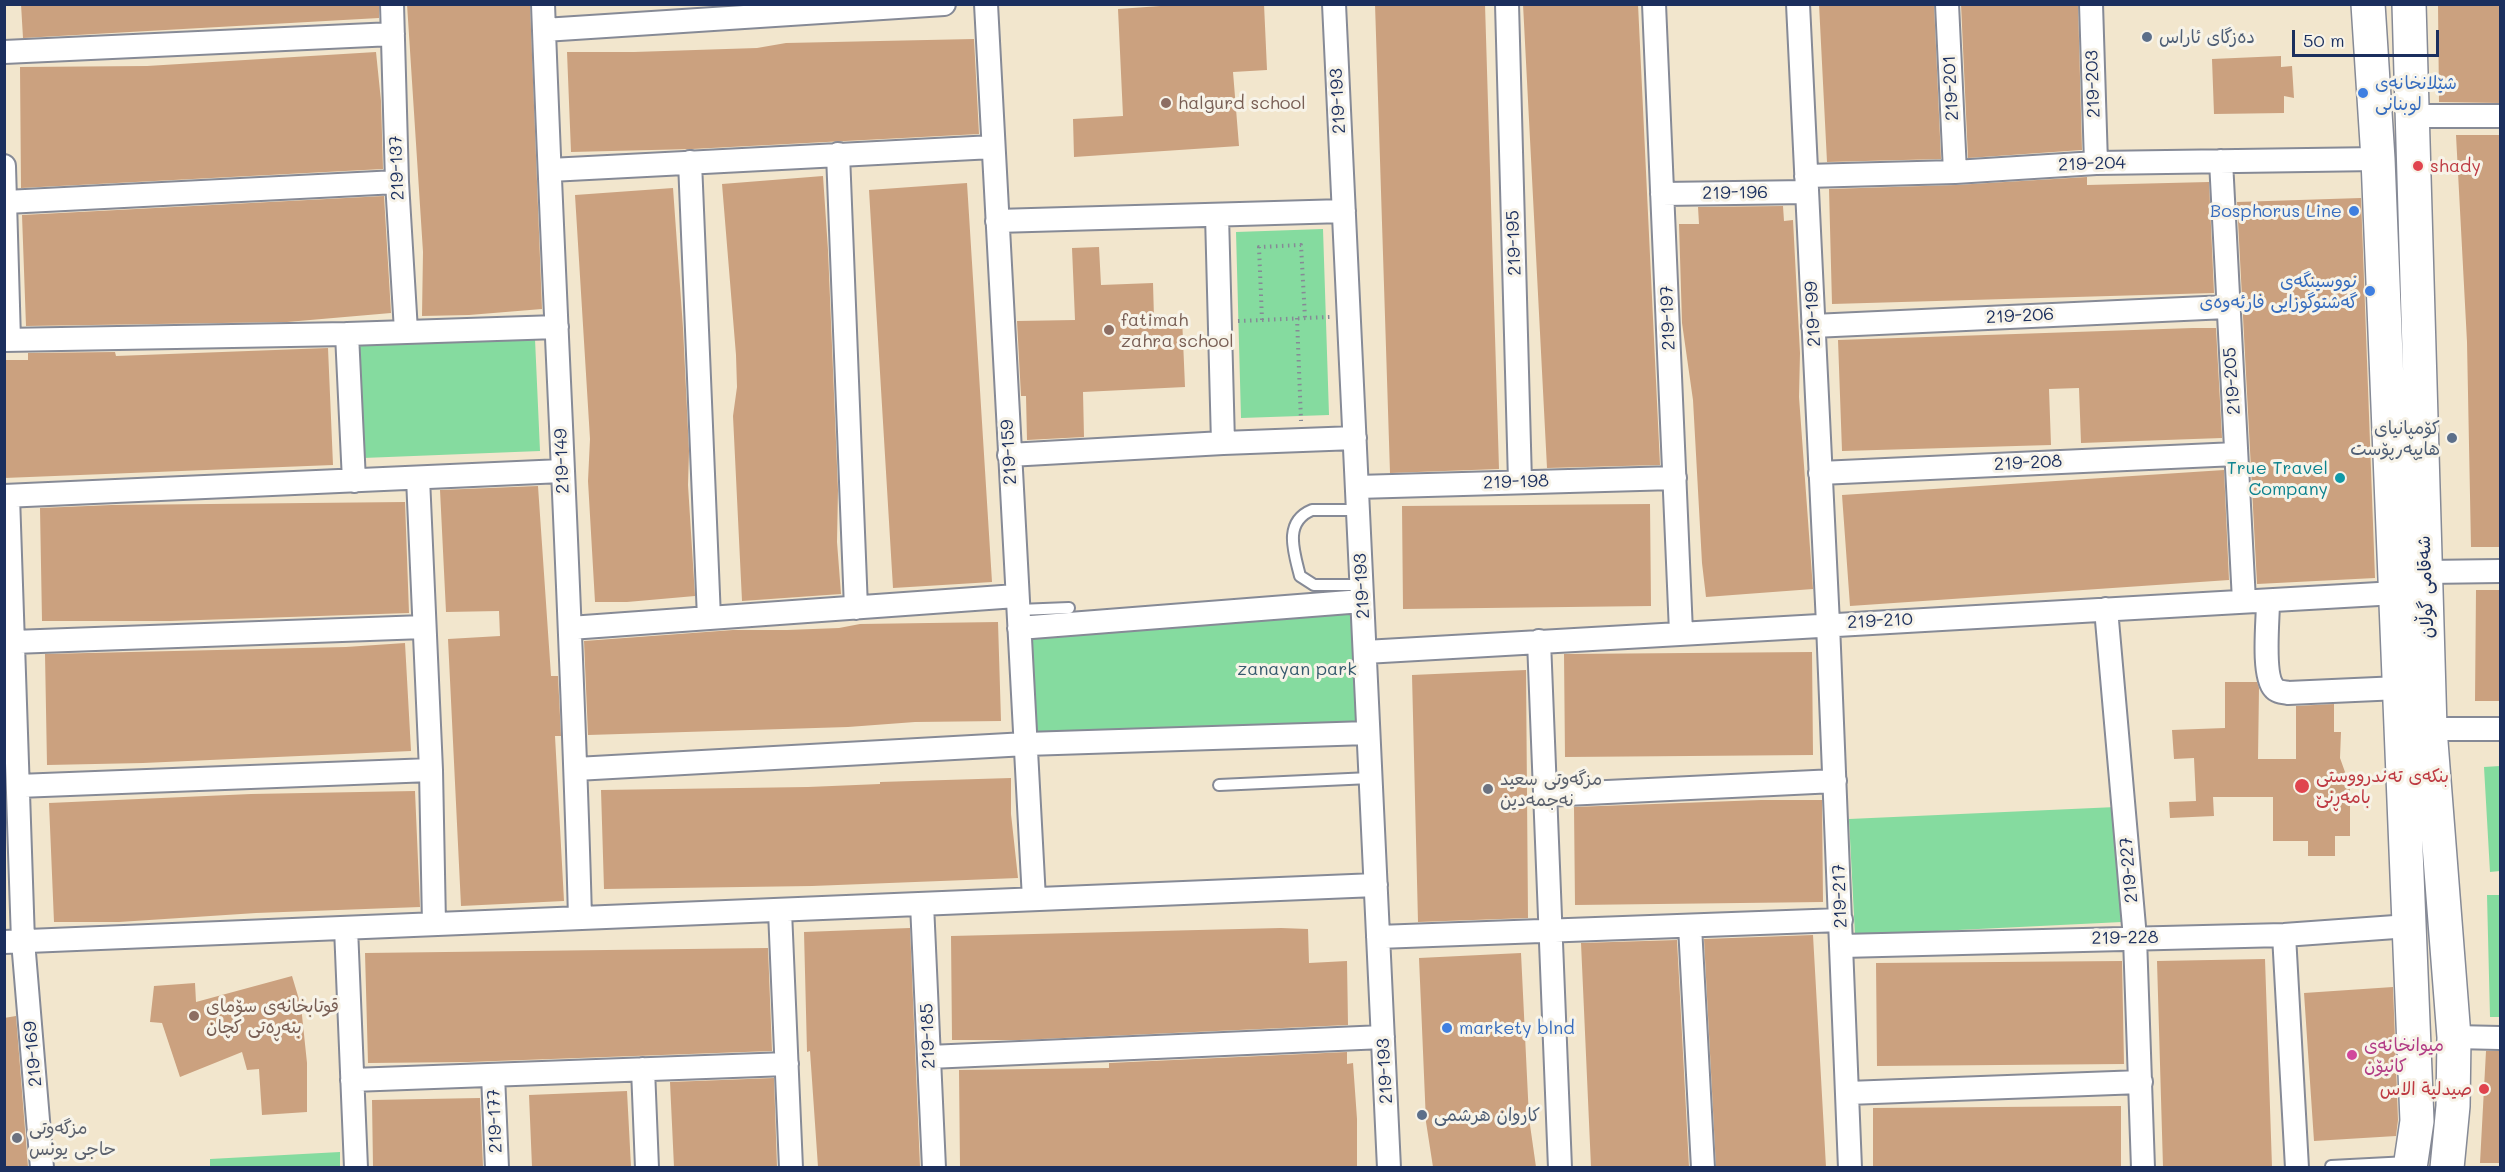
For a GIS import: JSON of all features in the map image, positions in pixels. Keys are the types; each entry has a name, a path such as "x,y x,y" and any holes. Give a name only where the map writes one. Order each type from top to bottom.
{"main road":[{"name":"شەقامی گوڵان","path":"2368,4 2378,159 2417,1121 2411,1165"},
{"name":"شەقامی گوڵان","path":"2409,4 2430,729 2454,1037 2453,1106 2447,1167"}],"street":[{"name":"219-137","path":"392,4 397,182 406,331"},
{"name":"219-149","path":"543,4 576,769 580,918"},
{"path":"544,30 944,4"},
{"name":"219-159","path":"987,4 1017,611 1034,900"},
{"name":"219-193","path":"1334,4 1389,1167"},
{"name":"219-195","path":"1507,4 1520,482"},
{"name":"219-197","path":"1654,4 1681,632"},
{"name":"219-199","path":"1798,4 1828,624"},
{"name":"219-201","path":"1947,4 1955,172"},
{"name":"219-203","path":"2091,4 2096,163"},
{"path":"4,52 393,34"},
{"path":"2412,116 2500,116"},
{"path":"550,170 993,147"},
{"path":"838,154 856,608"},
{"name":"219-204","path":"1806,184 2096,163 2378,159"},
{"name":"219-205","path":"2221,161 2244,601"},
{"path":"690,162 709,618"},
{"path":"4,166 7,340 347,334 557,327"},
{"path":"6,202 397,182"},
{"name":"219-196","path":"1662,194 1806,184"},
{"path":"997,221 1344,211"},
{"path":"1218,215 1223,443"},
{"name":"219-206","path":"1813,326 2227,307"},
{"path":"347,334 354,481"},
{"path":"1009,455 1354,438"},
{"name":"219-208","path":"1820,473 2236,454"},
{"path":"6,496 562,471"},
{"path":"418,478 431,770 434,924"},
{"name":"219-198","path":"1357,487 1675,478"},
{"name":"219-169","path":"6,496 18,786 14,941 42,1167"},
{"path":"2426,572 2500,571"},
{"path":"570,628 856,608 1017,611 1362,593"},
{"name":"219-210","path":"1365,652 1681,632 2244,601 2268,602 2396,593"},
{"path":"2268,602 2268,673 2273,687 2277,690 2288,693 2399,688"},
{"name":"219-227","path":"2106,609 2135,938 2144,1167"},
{"name":"219-217","path":"1828,624 1850,1167"},
{"path":"13,642 424,627"},
{"path":"1539,641 1560,1167"},
{"path":"2430,729 2500,729"},
{"path":"576,769 1026,744 1368,733"},
{"path":"18,786 431,770"},
{"path":"1545,795 1835,781"},
{"path":"14,941 1376,885"},
{"name":"219-185","path":"922,904 934,1167"},
{"path":"780,911 791,1167"},
{"path":"1378,937 1841,920"},
{"path":"1690,926 1703,1167"},
{"name":"219-228","path":"1842,946 2284,936 2409,926"},
{"path":"346,928 356,1167"},
{"path":"2284,936 2297,1167"},
{"path":"929,1057 1383,1037"},
{"path":"2454,1037 2500,1038"},
{"path":"352,1080 787,1064"},
{"path":"643,1069 647,1167"},
{"name":"219-177","path":"493,1075 497,1167"},
{"path":"1848,1093 2141,1082"}],"lane":[{"path":"1358,510 1312,510 1305,513 1297,520 1293,531 1293,549 1300,576 1314,585 1362,593"},
{"path":"1017,611 1069,608"},
{"path":"1219,785 1370,778"},
{"path":"2331,1166 2411,1165"}],"path":[{"path":"1262,320 1259,247 1301,245 1305,318"},
{"path":"1220,321 1348,316"},
{"path":"1298,318 1301,440"}],"green space":[{"path":"1323,229 1329,415 1241,418 1236,232"},
{"path":"535,339 540,451 363,458 359,345"},
{"name":"zanayan park","path":"1362,601 1368,728 1035,737 1026,636"},
{"path":"2500,766 2500,871 2490,872 2484,767"},
{"path":"2116,807 2122,922 1855,935 1849,819"},
{"path":"2487,895 2500,895 2500,1017 2490,1017"},
{"path":"340,1152 340,1167 210,1167 210,1159"}],"building":[{"path":"21,4 379,4 379,18 23,38"},
{"path":"407,4 530,4 542,309 422,316 423,252"},
{"path":"1189,4 1264,4 1267,70 1233,72 1239,146 1074,157 1073,119 1123,116 1118,9"},
{"path":"1375,4 1485,4 1499,469 1390,473"},
{"path":"1523,4 1638,4 1660,465 1547,468"},
{"path":"1819,4 1934,4 1941,159 1827,162"},
{"path":"1961,4 2078,4 2082,150 1968,158"},
{"path":"2438,4 2500,4 2500,103 2439,102"},
{"path":"974,39 979,134 692,149 571,152 567,52 634,52 757,48 786,43"},
{"path":"376,52 381,101 383,169 21,188 20,67 147,66"},
{"path":"2281,56 2281,67 2292,66 2294,98 2284,96 2284,113 2214,114 2212,59"},
{"path":"2456,135 2500,135 2500,547 2471,547 2467,342"},
{"path":"823,176 828,250 838,490 837,542 841,594 742,601 733,416 737,387 736,355 722,184"},
{"path":"2087,177 2087,185 2209,182 2214,293 1832,304 1829,189 1956,185"},
{"path":"967,183 992,582 893,588 869,190"},
{"path":"673,188 683,328 689,451 688,485 695,596 627,602 595,602 588,481 590,439 575,195"},
{"path":"384,196 391,313 287,322 26,326 22,215"},
{"path":"2361,198 2375,578 2257,584 2237,202"},
{"path":"1783,206 1784,221 1793,220 1800,353 1799,397 1813,589 1706,597 1693,400 1682,323 1679,224 1699,224 1698,207"},
{"path":"1099,247 1101,285 1153,283 1154,318 1182,317 1185,387 1083,392 1084,437 1027,440 1026,396 1021,396 1017,321 1075,320 1072,248"},
{"path":"2216,328 2222,438 2081,443 2079,388 2049,389 2051,445 1842,451 1838,340"},
{"path":"328,348 333,465 4,478 4,360 28,360 28,353 115,352 116,356"},
{"path":"2224,470 2229,580 1850,606 1842,495"},
{"path":"538,486 551,676 558,676 561,736 555,736 564,901 461,906 448,639 500,636 499,611 446,612 440,490"},
{"path":"405,502 409,613 170,621 42,621 40,508 112,505"},
{"path":"1650,504 1651,606 1403,609 1402,506"},
{"path":"2476,590 2500,590 2500,701 2475,701"},
{"path":"998,622 1001,721 915,722 848,727 588,735 584,641 733,630 839,628 860,624"},
{"path":"405,643 411,751 47,765 45,654 346,647"},
{"path":"1812,652 1813,755 1565,757 1564,654"},
{"path":"1526,670 1528,918 1418,922 1412,675"},
{"path":"2225,682 2257,682 2259,688 2258,759 2296,759 2296,706 2334,704 2334,732 2341,732 2340,758 2350,786 2350,836 2335,836 2335,856 2308,856 2308,841 2273,841 2273,797 2213,797 2214,816 2170,818 2169,802 2196,801 2194,758 2174,759 2172,730 2225,728"},
{"path":"1011,778 1011,814 1018,878 812,886 604,889 601,790 808,787 880,784 880,782"},
{"path":"415,791 420,907 256,913 119,922 54,922 49,803 251,794"},
{"path":"1822,800 1823,902 1575,905 1574,807"},
{"path":"910,928 920,1167 818,1167 810,1051 807,1052 804,932"},
{"path":"1308,929 1309,963 1347,961 1348,1025 1019,1040 952,1040 951,936"},
{"path":"1813,935 1826,1167 1716,1167 1704,939"},
{"path":"1677,940 1689,1167 1591,1167 1581,943"},
{"path":"768,948 772,1051 468,1062 368,1063 365,953"},
{"path":"1521,953 1529,1118 1536,1167 1433,1167 1426,1122 1419,958"},
{"path":"2265,959 2272,1167 2163,1167 2157,961"},
{"path":"2122,961 2124,1064 1877,1066 1876,963"},
{"path":"292,976 301,1006 307,1063 307,1112 262,1115 259,1069 247,1070 242,1052 180,1077 162,1023 150,1022 154,986 195,983 196,1002"},
{"path":"2393,987 2398,1120 2396,1136 2314,1141 2304,993"},
{"path":"16,1016 28,1167 4,1167 4,1018"},
{"path":"2486,1051 2500,1051 2500,1163 2480,1163"},
{"path":"1347,1052 1347,1064 1353,1063 1357,1119 1357,1166 960,1167 959,1070 1109,1068 1109,1063"},
{"path":"774,1078 777,1167 674,1167 670,1082"},
{"path":"627,1091 631,1167 532,1167 529,1095"},
{"path":"480,1098 483,1167 373,1167 372,1100"},
{"path":"2121,1106 2121,1167 1873,1167 1873,1108"}],"place":[{"name":"دەزگای ئاراس","path":"2147,37"},
{"name":"شێلانخانەی لوبنانی","path":"2363,93"},
{"name":"halgurd school","path":"1166,103"},
{"name":"shady","path":"2418,166"},
{"name":"Bosphorus Line","path":"2354,211"},
{"name":"نووسینگەی گەشتوگوزایی فارئەوەی","path":"2370,291"},
{"name":"fatimah zahra school","path":"1109,330"},
{"name":"کۆمپانیای هایپەرپۆست","path":"2452,438"},
{"name":"True Travel Company","path":"2340,478"},
{"name":"بنکەی تەندرووستی بامەڕنێ","path":"2302,786"},
{"name":"مزگەوتی سعید نەجمەدین","path":"1488,789"},
{"name":"قوتابخانەی سۆمای بنەڕەتی کچان","path":"194,1016"},
{"name":"markety blnd","path":"1447,1028"},
{"name":"میوانخانەی کانیۆن","path":"2352,1055"},
{"name":"صيدلية الاس","path":"2484,1089"},
{"name":"كاروان هرشمی","path":"1422,1115"},
{"name":"مزگەوتی حاجی یونس","path":"17,1138"}]}
